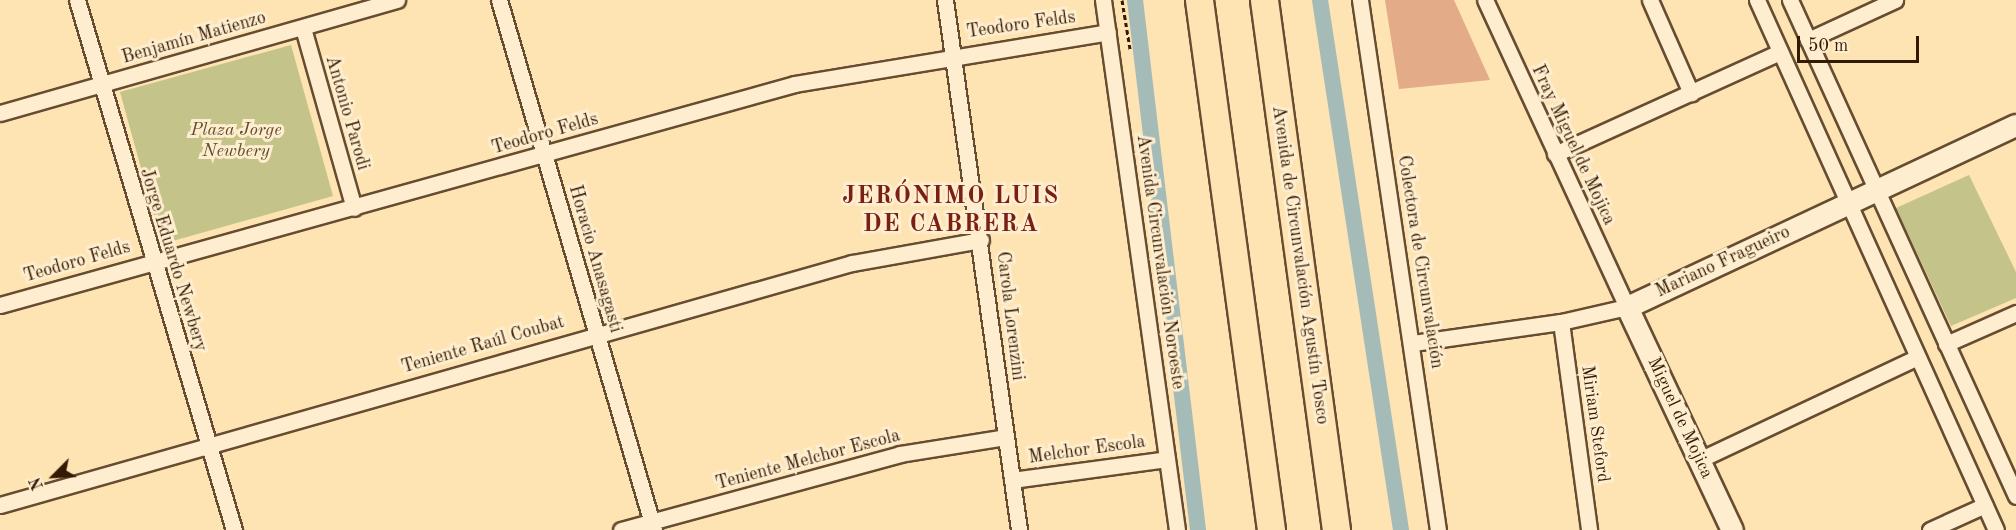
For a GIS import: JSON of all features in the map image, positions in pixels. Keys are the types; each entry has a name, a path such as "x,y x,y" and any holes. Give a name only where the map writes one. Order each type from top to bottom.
{"highway":[{"path":"1199,0 1271,530"},
{"name":"Avenida de Circunvalación Agustín Tosco","path":"1264,0 1336,525"}],"main road":[{"name":"Mariano Fragueiro","path":"1627,307 2016,125"},
{"name":"Miguel de Mojica","path":"1627,307 1732,530"}],"street":[{"name":"Jorge Eduardo Newbery","path":"77,0 152,261 234,530"},
{"name":"Benjamín Matienzo","path":"0,113 397,0"},
{"name":"Horacio Anasagasti","path":"499,0 652,526"},
{"name":"Carola Lorenzini","path":"945,0 981,240 1018,530"},
{"name":"Avenida Circunvalación Noroeste","path":"1103,0 1177,530"},
{"name":"Colectora de Circunvalación","path":"1360,0 1413,343 1438,530"},
{"name":"Fray Miguel de Mojica","path":"1485,0 1627,307"},
{"path":"1650,0 1691,93"},
{"path":"1757,0 1916,358 1996,530"},
{"path":"1790,0 2016,494"},
{"path":"1808,40 1895,0"},
{"name":"Antonio Parodi","path":"303,28 354,208"},
{"name":"Teodoro Felds","path":"0,305 795,84 954,55 1108,32"},
{"path":"1555,154 1780,52"},
{"name":"Teniente Raúl Coubat","path":"0,505 208,443 852,263 981,240"},
{"name":"Mariano Fragueiro","path":"1413,343 1562,322 1627,307"},
{"path":"1946,344 2016,313"},
{"name":"Miriam Steford","path":"1562,322 1589,530"},
{"path":"1699,460 1916,358"},
{"name":"Teniente Melchor Escola","path":"621,530 652,526 900,454 1006,437"},
{"name":"Melchor Escola","path":"1012,480 1167,459"},
{"path":"1930,530 1985,505"}],"path":[{"path":"1122,0 1130,49"}],"green space":[{"name":"Plaza Jorge Newbery","path":"291,45 333,196 162,244 120,92"},
{"path":"1969,175 2016,272 2016,298 1951,326 1896,208"}],"building":[{"path":"1385,0 1454,0 1490,80 1399,89"}],"waterway":[{"path":"1135,0 1198,530"},
{"path":"1320,0 1401,530"}],"district":[{"name":"JERÓNIMO LUIS DE CABRERA","path":"951,212"}]}
